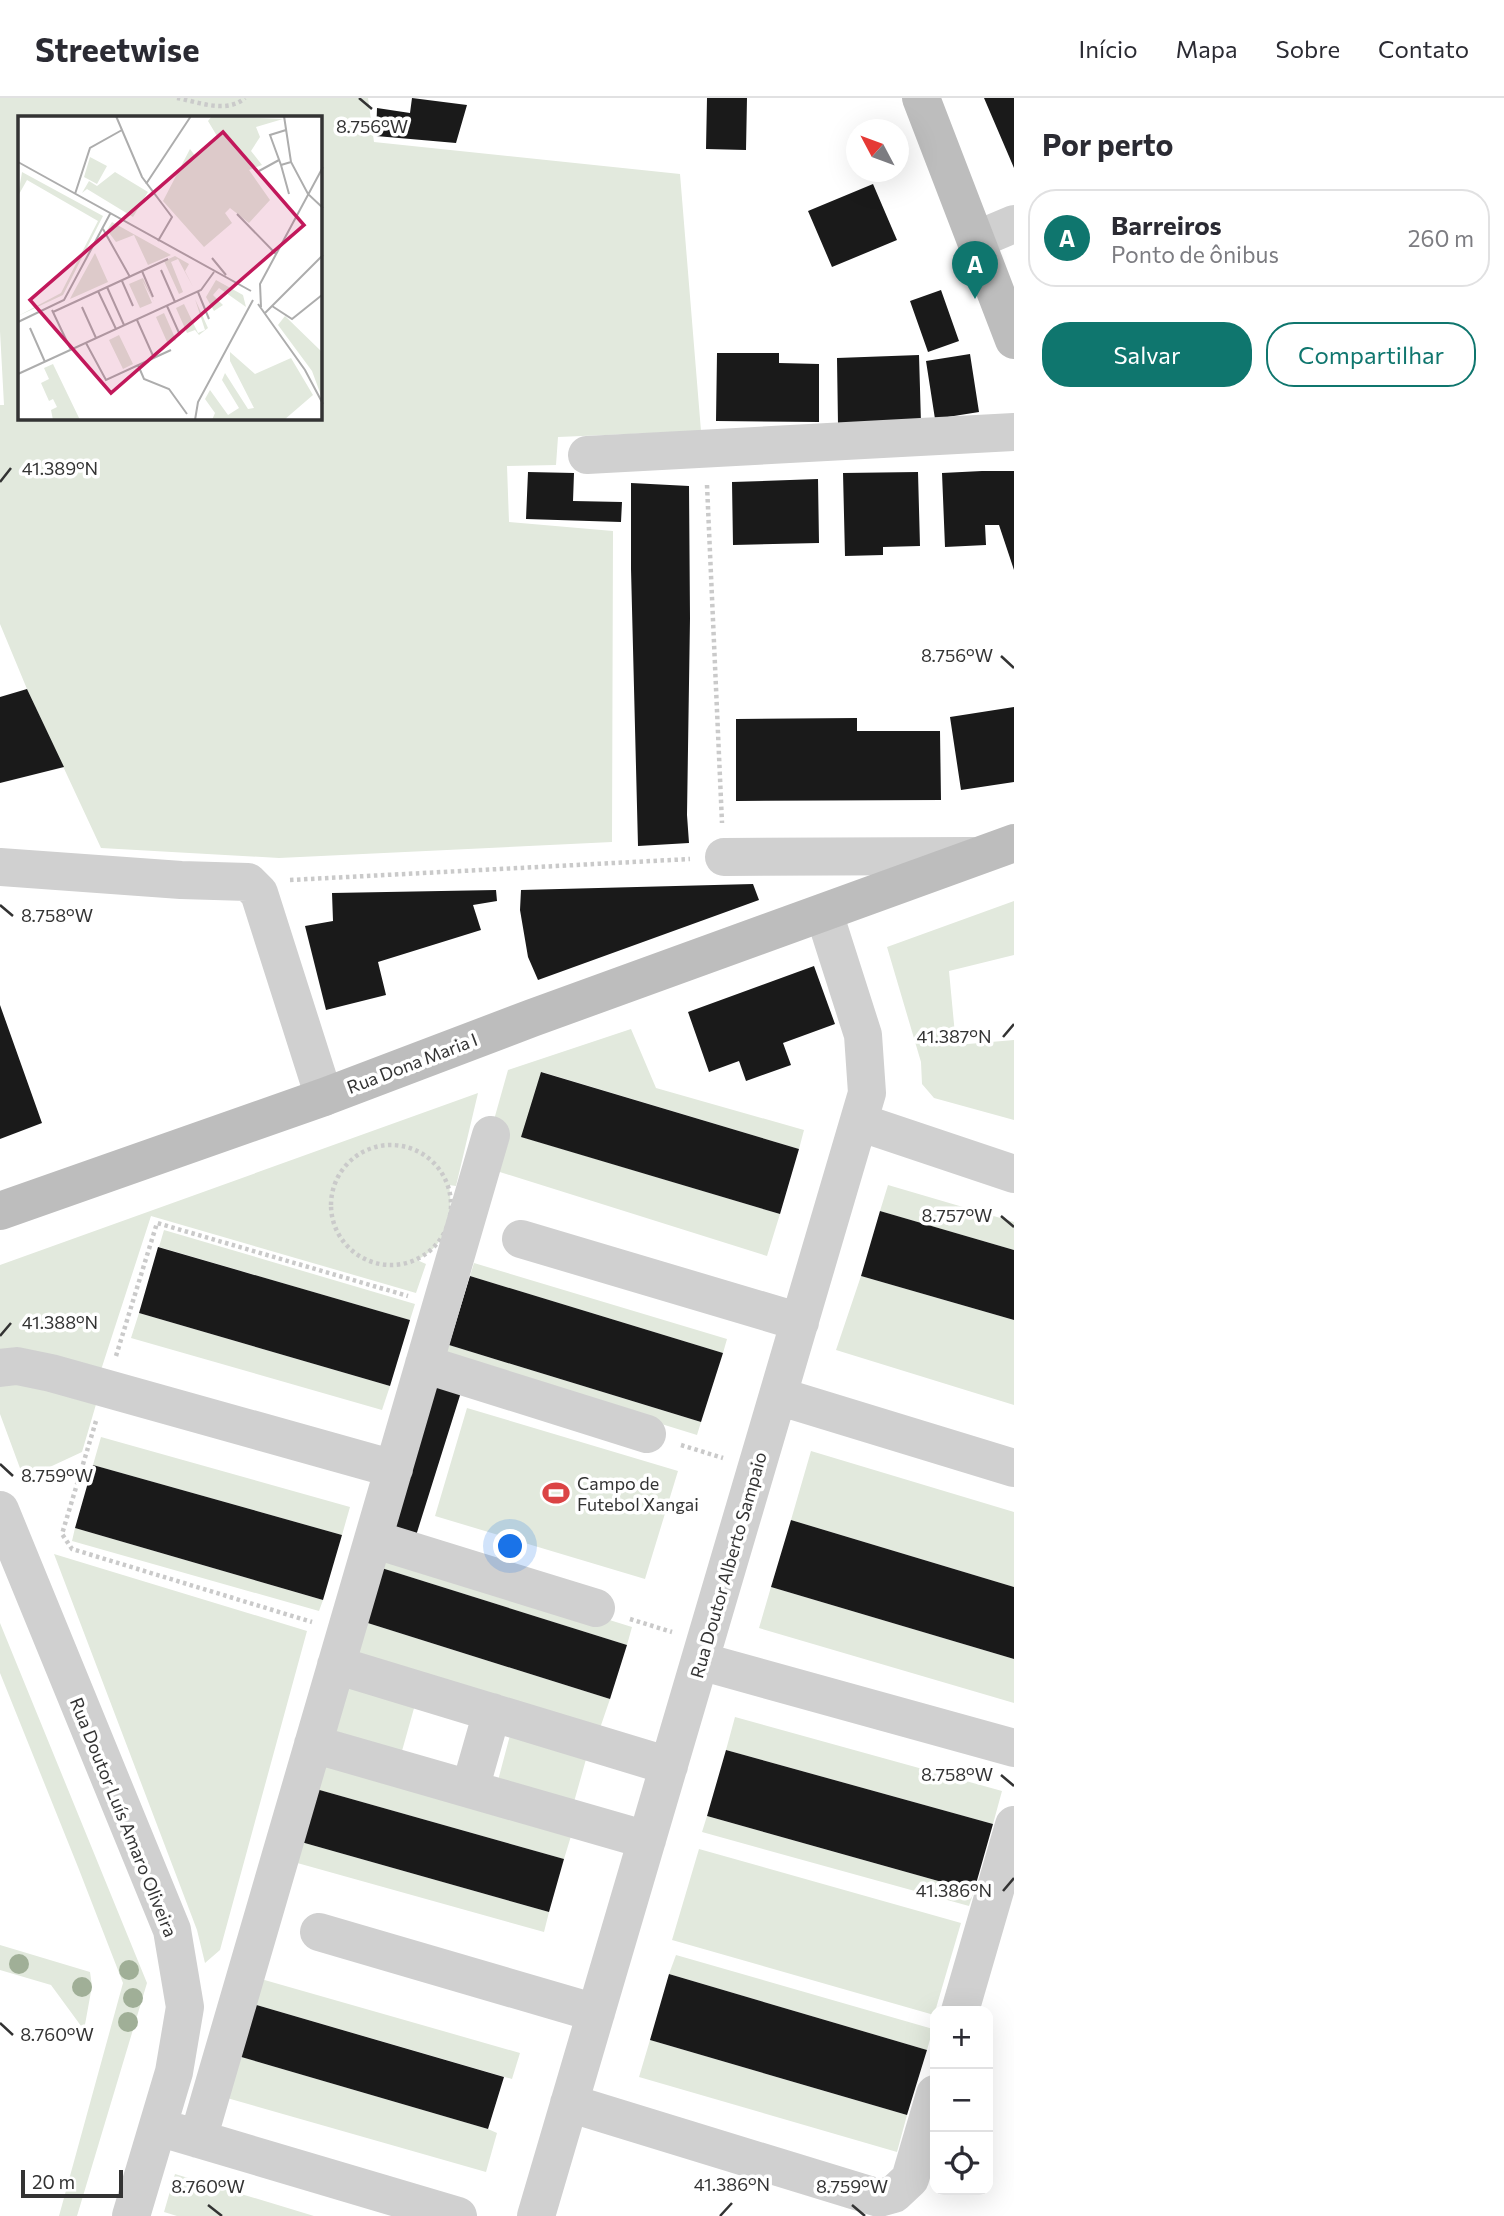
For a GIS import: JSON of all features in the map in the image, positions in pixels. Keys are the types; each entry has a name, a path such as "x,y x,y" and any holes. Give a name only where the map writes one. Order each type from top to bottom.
{"main road":[{"path":"921,98 1014,340"},
{"name":"Rua Dona Maria I","path":"0,1211 324,1097 1014,843"}],"street":[{"path":"976,240 1014,224"},
{"path":"587,455 1014,432"},
{"path":"724,857 978,856"},
{"path":"0,867 248,882 259,893 324,1097"},
{"name":"Rua Doutor Alberto Sampaio","path":"536,2216 867,1093 863,1035 824,913"},
{"path":"859,1122 1014,1174"},
{"path":"198,2139 491,1135"},
{"path":"521,1239 800,1322"},
{"path":"425,1364 647,1434"},
{"path":"0,1367 17,1366 51,1373 394,1469"},
{"path":"778,1396 1014,1468"},
{"name":"Rua Doutor Luís Amaro Oliveira","path":"0,1510 172,1930 184,2007 174,2072 131,2216"},
{"path":"373,1539 596,1608"},
{"path":"341,1649 492,1712 669,1766"},
{"path":"703,1652 1014,1748"},
{"path":"470,1789 492,1712"},
{"path":"313,1744 647,1840"},
{"path":"962,2006 1003,1902 1014,1825"},
{"path":"319,1932 596,2013"},
{"path":"569,2103 879,2198 894,2194 910,2179 930,2111"},
{"path":"159,2127 458,2216"}],"path":[{"path":"177,98 218,107 240,102 245,98"},
{"path":"248,882 724,857 705,449"},
{"path":"388,1144 425,1154 439,1168 449,1185 452,1205 449,1224 439,1242 425,1256 405,1264 386,1266 366,1261 349,1249 337,1232 331,1212 332,1192 339,1174 352,1159 369,1149 388,1144"},
{"path":"157,1223 442,1306"},
{"path":"647,1434 757,1468"},
{"path":"72,1549 341,1649"},
{"path":"596,1608 703,1652"}],"shaded area":[{"path":"0,98 368,98 374,142 680,174 701,431 558,437 556,465 507,466 509,522 613,531 612,842 279,858 101,848 27,689 0,624 0,405 4,405 0,331"},
{"path":"1014,901 1014,955 949,971 956,1045 1014,1040 1014,1120 934,1098 922,1084 921,1062 887,947"},
{"path":"631,1029 656,1088 804,1130 799,1149 542,1072 522,1137 780,1214 767,1256 481,1166 508,1070"},
{"path":"478,1093 456,1186 449,1185 450,1208 446,1228 435,1246 417,1260 426,1264 416,1293 151,1216 101,1370 0,1354 0,1265"},
{"path":"888,1185 1014,1222 1014,1250 880,1211"},
{"path":"164,1230 415,1304 410,1320 159,1247"},
{"path":"474,1263 727,1339 723,1353 470,1276"},
{"path":"861,1276 1014,1320 1014,1405 836,1350"},
{"path":"139,1313 390,1386 382,1410 131,1338"},
{"path":"449,1345 701,1422 697,1435 445,1357"},
{"path":"0,1380 97,1401 82,1452 24,1479 0,1414"},
{"name":"Campo de Futebol Xangai","path":"467,1408 678,1471 645,1579 435,1516"},
{"path":"101,1437 350,1507 342,1535 93,1465"},
{"path":"811,1451 1014,1512 1014,1587 791,1520"},
{"path":"75,1528 323,1600 319,1611 72,1541"},
{"path":"377,1548 632,1627 627,1645 372,1565"},
{"path":"54,1554 307,1631 220,1950 205,1963 197,1930"},
{"path":"771,1587 1014,1659 1014,1703 759,1628"},
{"path":"355,1619 610,1699 598,1734 344,1655"},
{"path":"0,1623 147,1983 77,2216 59,2216 123,1983 0,1673"},
{"path":"341,1673 418,1694 400,1758 323,1737"},
{"path":"735,1717 1002,1791 993,1824 726,1750"},
{"path":"513,1724 590,1745 572,1809 496,1788"},
{"path":"314,1749 575,1823 564,1859 309,1787"},
{"path":"707,1816 974,1891 969,1906 702,1832"},
{"path":"294,1840 549,1912 544,1932 283,1859"},
{"path":"699,1849 961,1923 937,2006 930,2006 930,2014 672,1940"},
{"path":"0,1945 90,1972 92,1986 84,2030 51,1985 0,1970"},
{"path":"676,1955 930,2028 930,2040 927,2050 669,1974"},
{"path":"254,1977 520,2053 512,2079 246,2002"},
{"path":"650,2040 907,2115 897,2152 639,2077"},
{"path":"231,2054 497,2133 486,2172 220,2096"},
{"path":"175,2174 314,2216 177,2216 164,2212"}],"building":[{"path":"412,98 467,105 456,143 376,136 377,108 410,113"},
{"path":"707,98 747,98 746,150 706,149"},
{"path":"984,98 1014,98 1014,168"},
{"path":"873,184 897,240 832,267 808,211"},
{"path":"941,290 959,341 928,352 910,301"},
{"path":"717,353 779,353 779,363 819,364 819,422 716,421"},
{"path":"970,354 979,412 935,419 926,361"},
{"path":"919,355 921,423 838,425 837,358"},
{"path":"1014,471 1014,570 999,525 985,525 986,545 945,547 942,473"},
{"path":"528,472 574,473 573,501 622,502 621,522 526,519"},
{"path":"918,472 920,546 883,547 883,555 845,556 843,473"},
{"path":"818,479 819,543 733,545 732,482"},
{"path":"631,483 689,486 689,843 638,846"},
{"path":"27,689 64,767 0,783 0,697"},
{"path":"1014,707 1014,782 961,790 950,717"},
{"path":"857,718 857,731 940,731 941,800 736,801 736,719"},
{"path":"753,884 759,900 538,980 528,957 520,910 521,890"},
{"path":"496,890 497,901 473,905 481,930 378,962 386,995 326,1010 305,926 333,921 332,893"},
{"path":"814,966 835,1024 783,1043 791,1065 746,1081 739,1061 709,1072 688,1012"},
{"path":"0,1005 42,1123 0,1139"},
{"path":"541,1072 799,1149 780,1214 521,1137"},
{"path":"880,1211 1014,1250 1014,1320 861,1276"},
{"path":"158,1247 410,1320 390,1386 139,1313"},
{"path":"470,1276 723,1353 701,1422 449,1345"},
{"path":"429,1379 462,1389 414,1542 381,1532"},
{"path":"93,1465 342,1535 323,1600 75,1528"},
{"path":"791,1520 1014,1587 1014,1659 771,1587"},
{"path":"372,1565 627,1645 610,1699 355,1619"},
{"path":"726,1750 993,1824 974,1891 707,1816"},
{"path":"309,1787 564,1859 549,1912 294,1840"},
{"path":"669,1974 927,2050 907,2115 650,2040"},
{"path":"246,2002 504,2077 488,2129 231,2054"}],"place":[{"name":"Barreiros","path":"975,299"},
{"name":"Campo de Futebol Xangai","path":"556,1493"}]}
